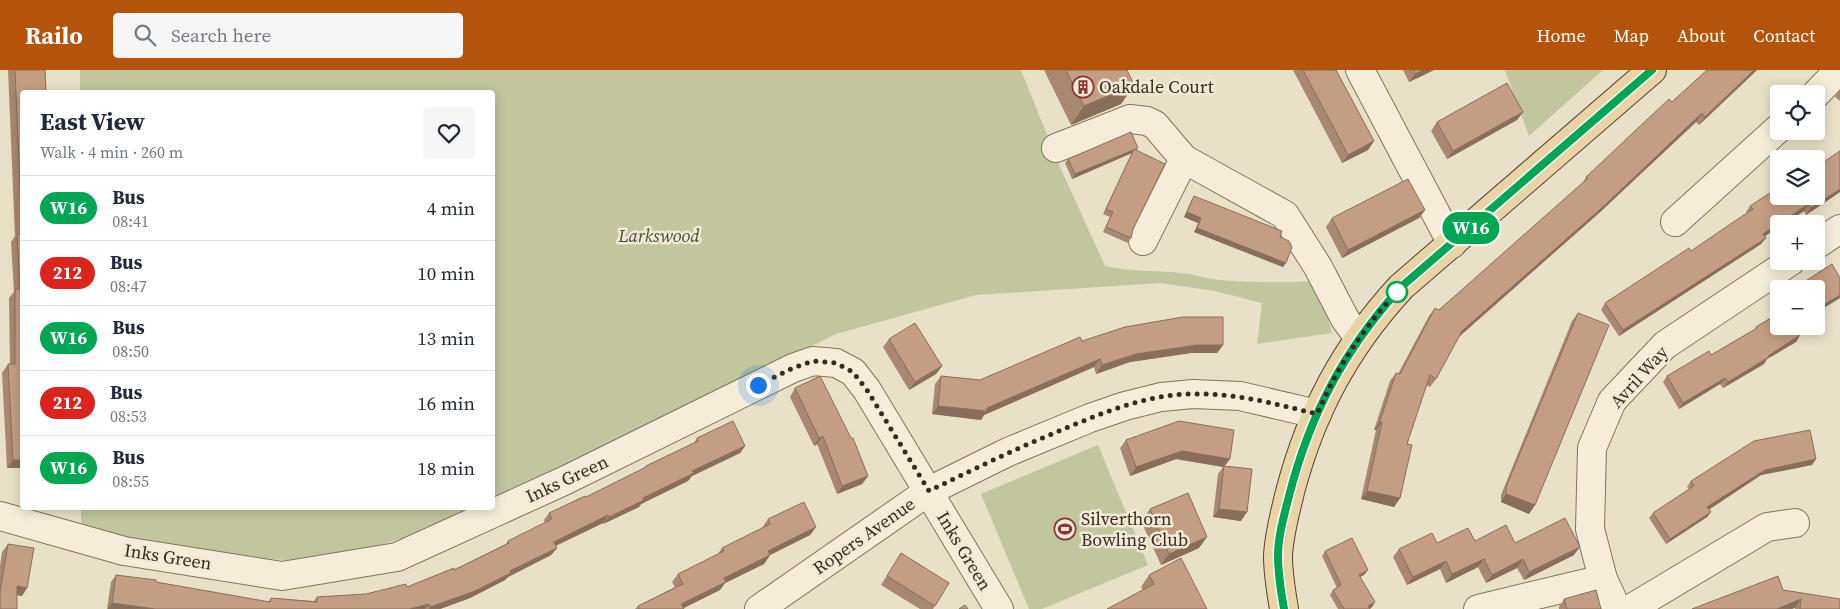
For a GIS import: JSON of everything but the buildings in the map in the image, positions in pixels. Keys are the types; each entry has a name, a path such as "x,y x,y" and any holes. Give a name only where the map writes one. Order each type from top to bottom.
{"main road":[{"path":"1284,609 1278,556 1281,528 1300,457 1317,414 1339,368 1359,338 1401,287 1652,70"}],"street":[{"path":"1360,70 1452,244"},
{"path":"1824,85 1838,70"},
{"path":"1056,148 1130,119 1147,121 1155,125 1184,159 1285,215 1318,267 1345,319 1359,338"},
{"path":"1676,222 1770,136"},
{"path":"1143,241 1184,159"},
{"path":"1825,239 1840,229"},
{"name":"Avril Way","path":"1617,609 1603,579 1590,529 1592,448 1612,401 1665,345 1778,270"},
{"name":"Inks Green","path":"0,516 124,551 282,576 397,557 566,480 793,368 813,361 836,363 853,372 867,390 999,609"},
{"name":"Ropers Avenue","path":"759,609 929,491 1008,452 1090,418 1125,406 1161,397 1193,394 1240,396 1317,414"},
{"path":"1630,609 1767,527 1795,523"},
{"path":"1488,608 1603,579"}],"green space":[{"name":"Larkswood","path":"80,70 1021,70 1060,167 1105,266 1181,273 1211,279 1237,281 1314,281 1325,308 1332,333 1257,344 1262,303 1215,291 1160,283 976,295 836,334 495,503 495,90 80,90"},
{"path":"1505,70 1603,70 1529,136"},
{"name":"Silverthorn Bowling Club","path":"1098,445 1148,565 1042,609 1029,609 981,494"},
{"path":"81,510 482,510 454,523 363,550 286,560 206,555 81,526"}],"bus line":[{"name":"W16","path":"1284,609 1278,556 1281,528 1294,476 1317,414 1339,368 1359,338 1401,287 1652,70"}],"place":[{"name":"Oakdale Court","path":"1083,87"},
{"name":"Silverthorn Bowling Club","path":"1065,529"}],"route":[{"path":"758,385 793,368 813,361 836,363 853,372 867,390 929,491 1008,452 1090,418 1125,406 1161,397 1193,394 1240,396 1317,414 1339,368 1359,338 1401,287 1397,292"}]}
